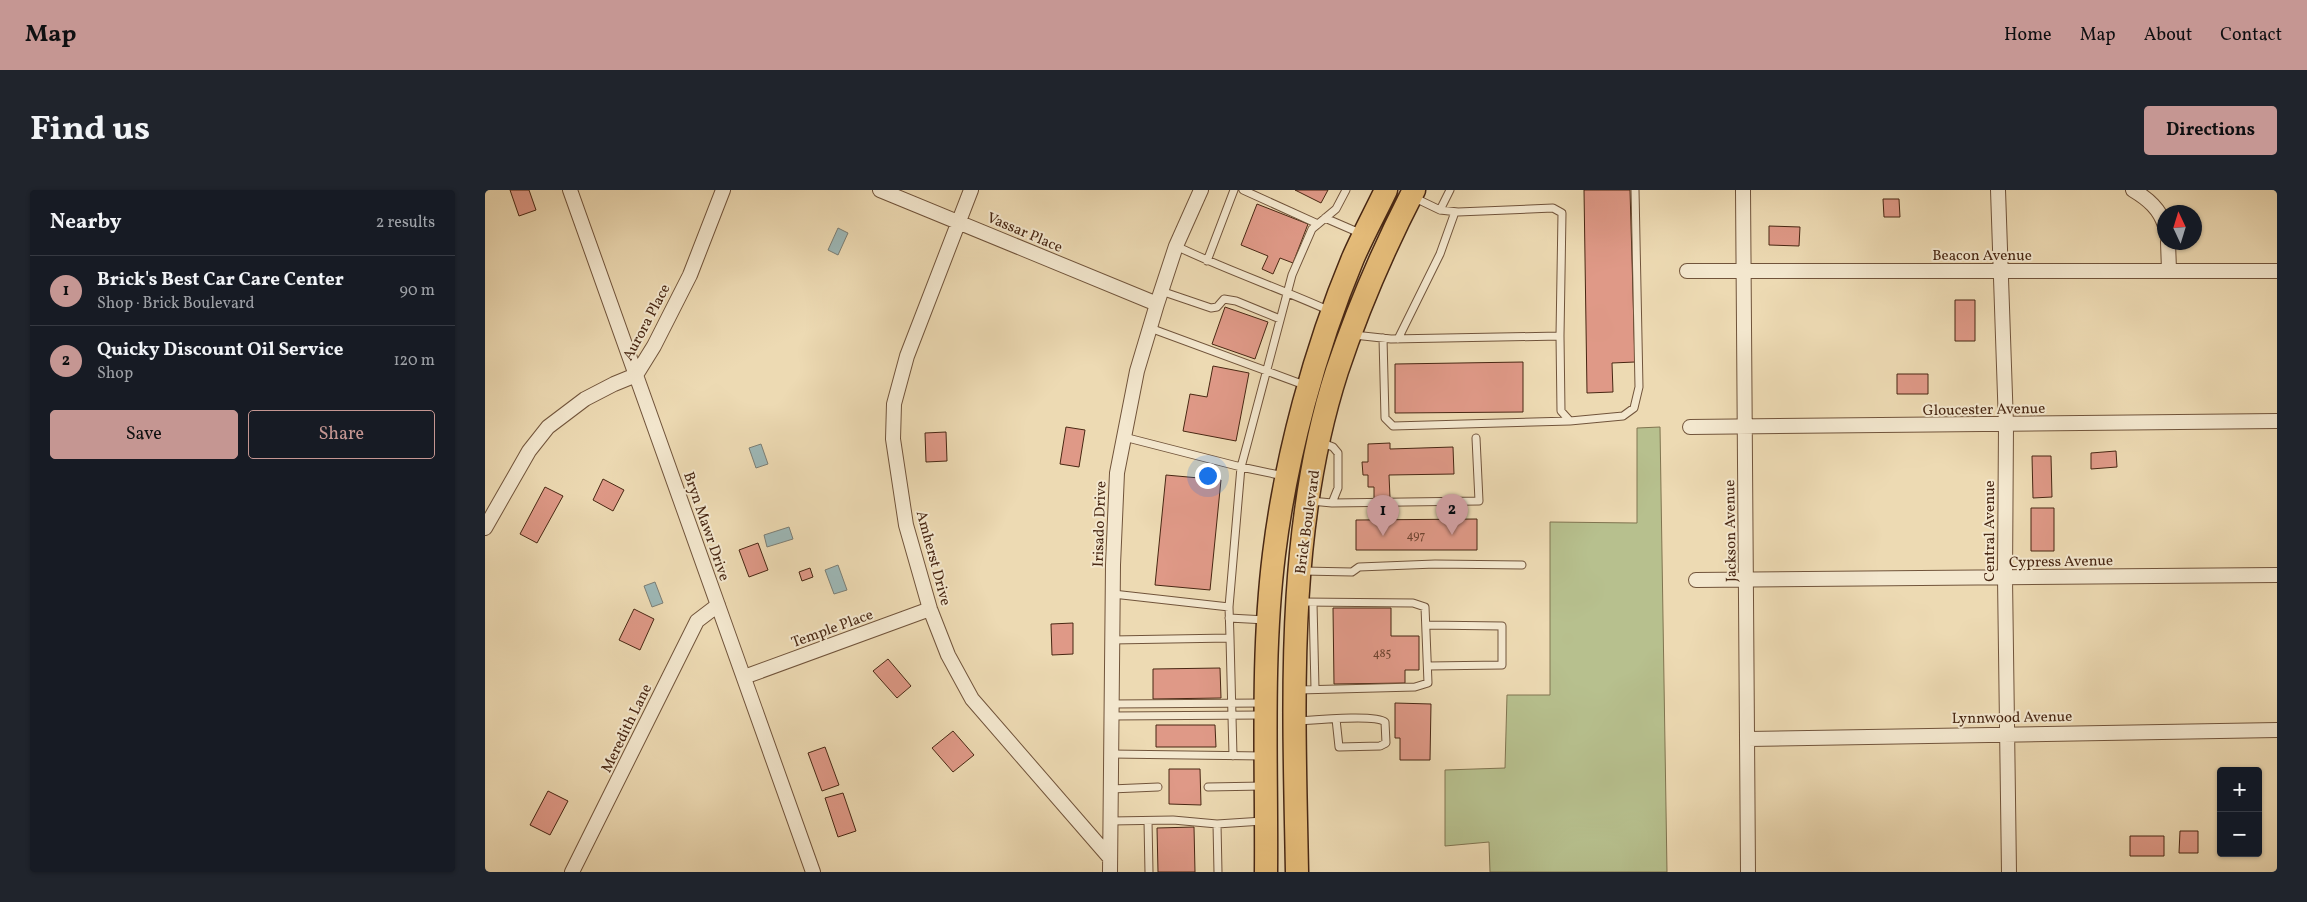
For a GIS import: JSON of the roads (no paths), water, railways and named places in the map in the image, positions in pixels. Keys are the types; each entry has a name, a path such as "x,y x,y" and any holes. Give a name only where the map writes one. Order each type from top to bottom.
{"main road":[{"name":"Brick Boulevard","path":"1265,872 1266,709 1269,620 1274,555 1287,476 1294,439 1333,313 1353,258 1386,190"},
{"name":"Brick Boulevard","path":"1297,872 1294,721 1305,689 1305,602 1300,571 1308,501 1319,442 1337,371 1390,238 1412,193"}],"street":[{"name":"Bryn Mawr Drive","path":"570,190 813,872"},
{"name":"Aurora Place","path":"485,528 529,451 548,427 585,400 614,384 636,375 654,346 690,275 723,190"},
{"name":"Vassar Place","path":"879,190 1157,304"},
{"name":"Amherst Drive","path":"971,190 907,356 894,404 893,439 906,525 930,609 948,655 972,699 1110,858"},
{"name":"Irisado Drive","path":"1110,872 1112,640 1117,472 1137,372 1157,304 1176,246 1201,190"},
{"name":"Jackson Avenue","path":"1743,190 1748,872"},
{"name":"Central Avenue","path":"1998,190 2005,425 2009,872"},
{"path":"2133,190 2147,199 2157,211"},
{"path":"2168,250 2169,270"},
{"name":"Beacon Avenue","path":"1687,271 2277,271"},
{"name":"Gloucester Avenue","path":"1690,427 2277,421"},
{"name":"Cypress Avenue","path":"1696,580 2277,575"},
{"name":"Meredith Lane","path":"572,872 697,621 717,606"},
{"name":"Temple Place","path":"744,677 930,609"},
{"name":"Lynnwood Avenue","path":"1748,740 2007,733 2277,730"}],"lane":[{"path":"1207,261 1234,190"},
{"path":"1243,190 1318,224"},
{"path":"1233,756 1229,606 1241,468 1292,275 1312,228 1336,209 1346,190"},
{"path":"1440,210 1450,190"},
{"path":"1383,338 1385,418 1393,426 1570,421 1623,416 1634,408 1639,387 1635,190"},
{"path":"1412,193 1440,210 1455,212 1553,208 1562,213 1561,411 1570,421"},
{"path":"1398,339 1440,254 1455,212"},
{"path":"1325,218 1365,235"},
{"path":"1176,246 1207,261 1287,292 1333,313"},
{"path":"1161,291 1211,308 1217,307 1224,299 1236,301 1280,319"},
{"path":"1150,328 1310,387"},
{"path":"1351,335 1398,339 1560,336"},
{"path":"1124,437 1241,468 1287,476"},
{"path":"1308,501 1332,503 1479,501 1476,438"},
{"path":"1319,442 1333,447 1338,454 1338,488 1332,503"},
{"path":"1300,571 1352,572 1359,567 1435,564 1523,565"},
{"path":"1113,594 1229,606"},
{"path":"1305,602 1413,603 1425,607 1428,666 1428,683 1415,687 1305,689"},
{"path":"1229,618 1269,620"},
{"path":"1426,625 1502,626 1502,666 1428,666"},
{"path":"1112,640 1231,638"},
{"path":"1112,710 1231,703 1266,709"},
{"path":"1112,710 1232,715 1266,709"},
{"path":"1294,721 1336,719 1382,719 1385,722 1386,743 1381,746 1339,747 1336,719"},
{"path":"1111,754 1266,756"},
{"path":"1208,787 1266,786"},
{"path":"1111,789 1158,788"},
{"path":"1111,821 1173,820 1217,824 1266,821"},
{"path":"1148,821 1149,872"},
{"path":"1217,824 1218,872"}],"water":[{"path":"838,228 848,233 838,255 828,250"},
{"path":"761,444 768,464 756,468 749,448"},
{"path":"789,527 793,539 767,547 764,535"},
{"path":"838,565 847,590 834,594 825,570"},
{"path":"655,582 663,603 652,607 644,586"}],"place":[{"name":"Quicky Discount Oil Service","path":"1452,535"},
{"name":"Brick's Best Car Care Center","path":"1383,536"}]}
